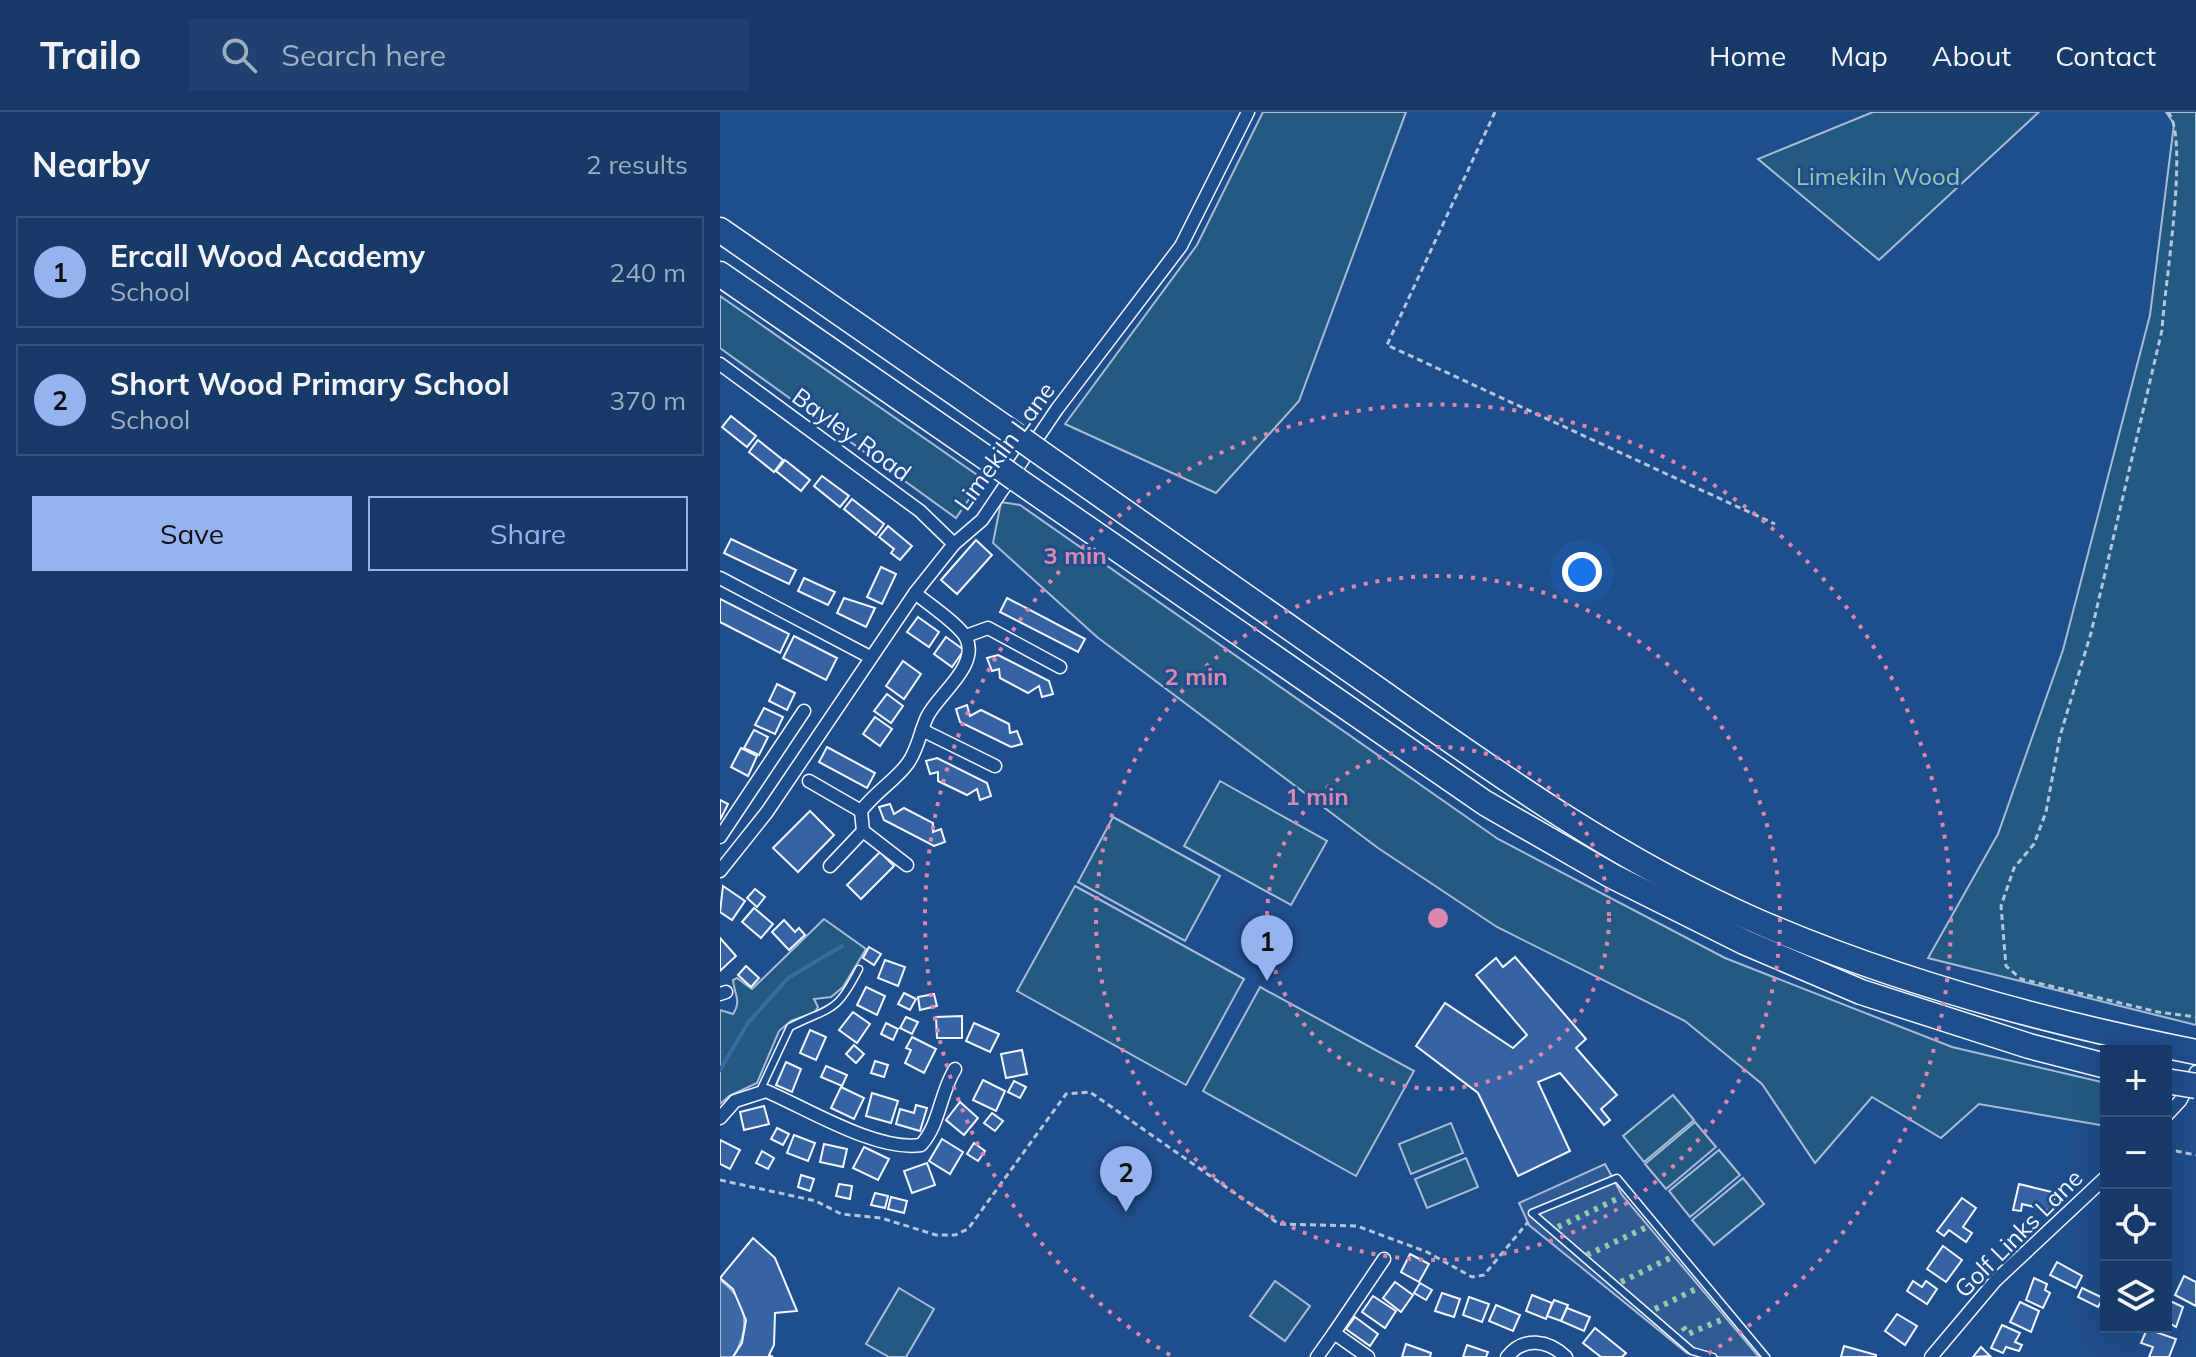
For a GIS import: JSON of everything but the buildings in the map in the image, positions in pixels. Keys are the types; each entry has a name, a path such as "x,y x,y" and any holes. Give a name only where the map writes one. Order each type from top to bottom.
{"highway":[{"path":"720,230 1499,775 1625,855 1751,919 1868,966 2035,1015 2184,1050"},
{"path":"720,274 1485,803 1612,876 1744,942 1861,992 2029,1046 2100,1064"},
{"path":"2172,1082 2196,1086"}],"street":[{"name":"Limekiln Lane","path":"720,871 767,812 915,593 954,544 982,520 1057,409 1181,246 1248,112"},
{"name":"Bayley Road","path":"720,364 920,511 954,544"},
{"path":"720,578 870,657"},
{"path":"907,865 863,831 861,811 877,790 896,779 908,763 928,715 959,674 969,650 966,636 915,593"},
{"path":"966,636 988,628 1060,667"},
{"path":"720,837 804,711"},
{"path":"922,730 995,766"},
{"path":"809,781 861,811"},
{"path":"830,866 863,831"},
{"path":"720,1118 735,1101 766,1091 832,1124 912,1146 921,1145 929,1136 941,1098 955,1069"},
{"path":"2172,1110 2196,1072"},
{"name":"Golf Links Lane","path":"1931,1357 1996,1280 2100,1183"},
{"path":"1317,1357 1384,1259"},
{"path":"1334,1333 1368,1357"},
{"path":"1507,1357 1514,1349 1532,1342 1552,1346 1566,1357"}],"lane":[{"path":"759,1093 790,1027 833,1009 842,1001 859,969"},
{"path":"1713,1357 1692,1351 1532,1213 1617,1178 1766,1357"}],"path":[{"path":"1495,112 1387,345 1775,524"},
{"path":"2168,112 2179,139 2179,171 2164,282 2162,330 2091,633 2060,736 2046,812 2034,844 2014,868 2001,906 2006,966 2021,979 2158,1012 2196,1017"},
{"path":"720,1180 816,1201 841,1214 881,1218 936,1235 955,1235 968,1229 1066,1094 1079,1091 1090,1092 1279,1224 1357,1226 1427,1252 1472,1277 1484,1275 1533,1217"},
{"path":"2172,1150 2196,1155"}],"green space":[{"path":"1263,112 1406,112 1299,401 1216,493 1065,424 1197,245"},
{"name":"Limekiln Wood","path":"1873,112 2039,112 1879,260 1758,159"},
{"path":"2166,112 2196,112 2196,1025 1928,958 1998,834 2063,650 2150,315 2174,124"},
{"path":"720,296 983,479 956,518 720,348"},
{"path":"1001,502 1020,505 1498,839 1725,958 1952,1047 2100,1082 2100,1125 1979,1104 1941,1138 1872,1097 1815,1163 1762,1084 1685,1021 1497,927 1378,848 1097,637 993,543"},
{"path":"1220,781 1327,841 1291,905 1184,846"},
{"path":"1113,817 1220,876 1185,941 1078,882"},
{"path":"1075,886 1244,979 1186,1085 1017,991"},
{"path":"824,919 866,949 843,987 831,997 814,999 818,1007 815,1012 791,1021 779,1031 757,1083 729,1096 720,1104 720,1010 733,1014 736,1009 733,980 737,978 752,989"},
{"path":"1260,987 1414,1071 1356,1176 1203,1091"},
{"path":"1673,1095 1694,1120 1644,1162 1623,1136"},
{"path":"1695,1122 1716,1147 1666,1189 1645,1164"},
{"path":"1451,1123 1463,1153 1411,1174 1399,1144"},
{"path":"1719,1150 1740,1175 1690,1217 1669,1191"},
{"path":"1466,1158 1478,1187 1427,1208 1415,1179"},
{"path":"1743,1178 1764,1204 1714,1245 1692,1220"},
{"path":"1275,1281 1310,1306 1285,1341 1250,1316"},
{"path":"899,1288 934,1309 906,1357 889,1357 866,1344"}],"shaded area":[{"path":"1605,1164 1622,1195 1759,1357 1700,1357 1687,1353 1529,1225 1519,1203"},
{"path":"720,1280 736,1297 744,1316 742,1336 733,1357 720,1357"}],"waterway":[{"path":"720,1070 748,1023 788,978 842,946"}],"hedge":[{"path":"1558,1227 1619,1198"},
{"path":"1587,1255 1647,1227"},
{"path":"1621,1282 1672,1257"},
{"path":"1655,1309 1698,1288"},
{"path":"1683,1327 1688,1334 1721,1320"}],"place":[{"name":"Ercall Wood Academy","path":"1267,981"},
{"name":"Short Wood Primary School","path":"1126,1212"}]}
